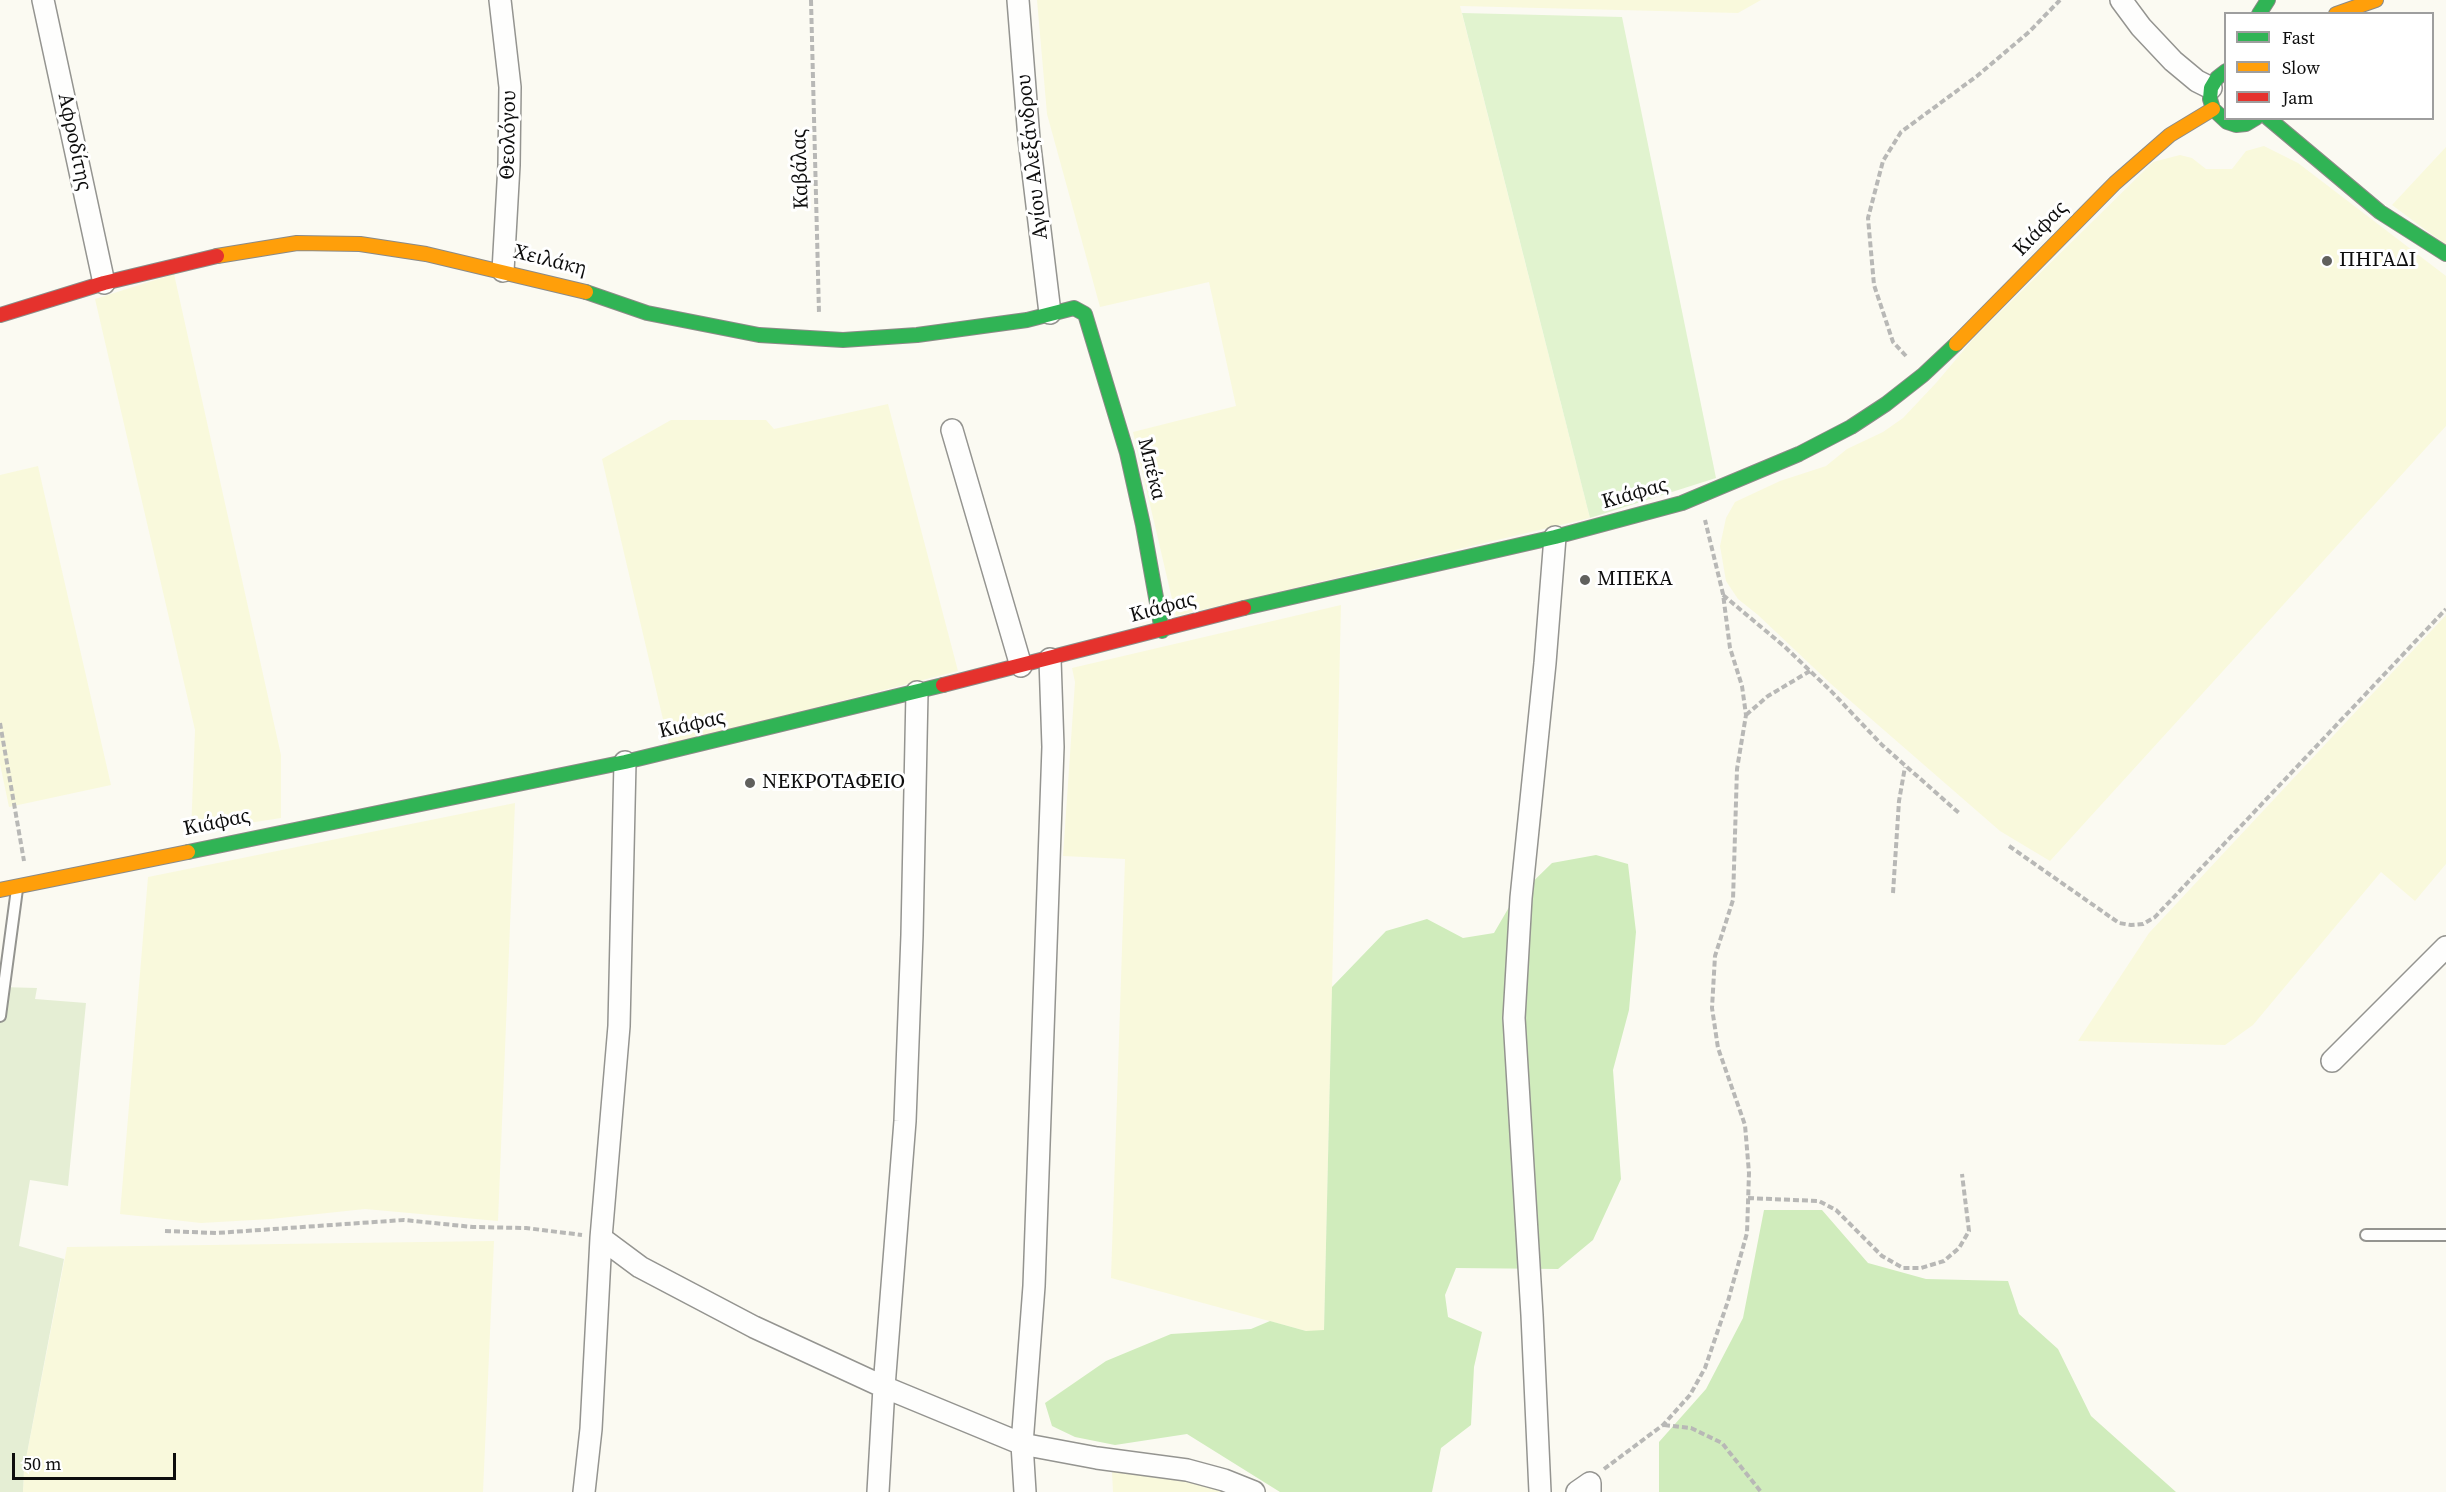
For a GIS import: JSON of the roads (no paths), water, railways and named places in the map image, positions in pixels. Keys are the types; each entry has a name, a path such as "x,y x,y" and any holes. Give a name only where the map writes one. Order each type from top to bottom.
{"street":[{"name":"Αφροδίτης","path":"43,0 104,284"},
{"name":"Θεολόγου","path":"500,0 510,87 509,165 503,271"},
{"name":"Αγίου Αλεξάνδρου","path":"1018,0 1029,139 1050,313"},
{"path":"2121,0 2141,27 2173,61 2197,81 2224,117"},
{"path":"2342,12 2376,0"},
{"name":"Κιάφας","path":"0,890 625,762 1162,631 1281,598 1555,537 1615,522 1699,496 1799,454 1851,428 1923,375 2037,264 2115,183 2212,99 2217,78 2224,73"},
{"path":"2226,120 2236,125 2246,124 2253,120"},
{"path":"2270,120 2380,212 2446,254"},
{"name":"Χειλάκη","path":"0,315 104,284 230,253 297,243 360,244 426,254 584,291 647,313 759,335 843,340 938,333 1015,322 1074,308 1084,314 1088,320"},
{"name":"Μπέκα","path":"1088,320 1127,453 1143,525 1162,631"},
{"path":"952,430 1021,666"},
{"path":"1540,1492 1514,1018 1521,898 1545,663 1555,537"},
{"path":"1025,1492 1022,1444 1034,1286 1053,747 1050,659"},
{"path":"878,1492 905,1121 917,692"},
{"path":"584,1492 591,1429 601,1238 619,1026 625,762"},
{"path":"2332,1061 2446,947"},
{"path":"601,1238 650,1273 754,1327 884,1387 1022,1444 1097,1458 1187,1470 1224,1480 1254,1492"}],"lane":[{"path":"0,1017 23,885"},
{"path":"2366,1235 2446,1235"}],"place":[{"name":"ΠΗΓΑΔΙ","path":"2327,261"},
{"name":"ΜΠΕΚΑ","path":"1585,580"},
{"name":"ΝΕΚΡΟΤΑΦΕΙΟ","path":"750,783"}]}
